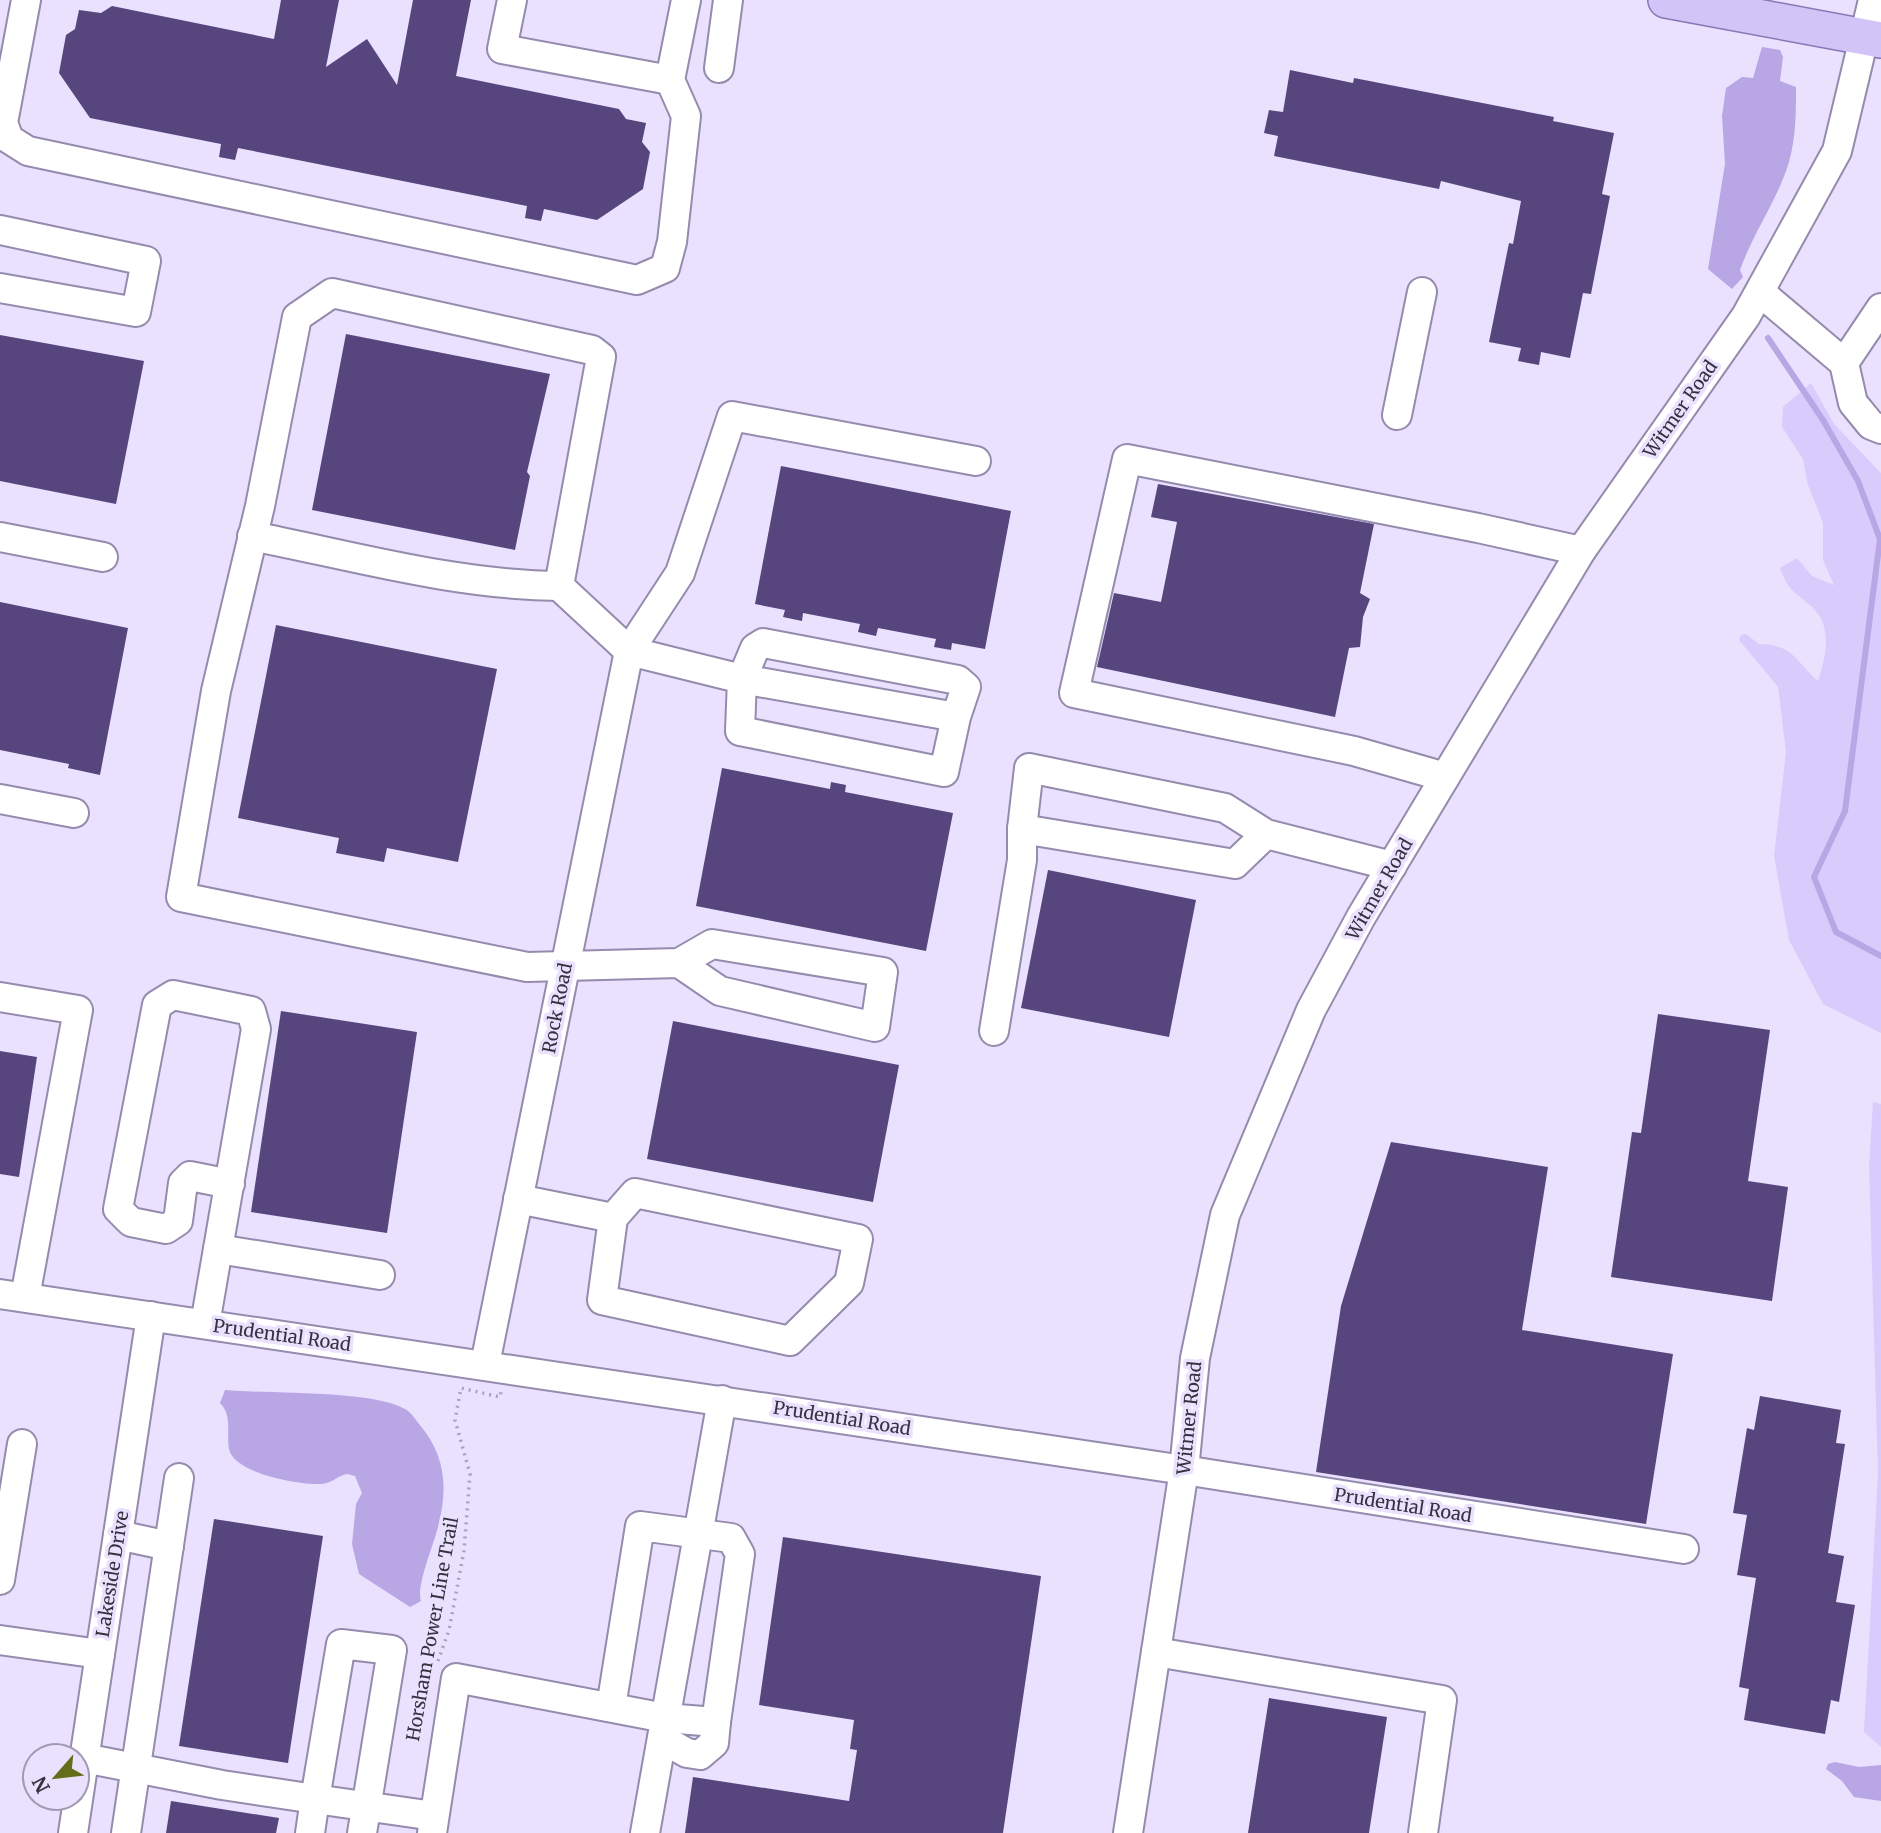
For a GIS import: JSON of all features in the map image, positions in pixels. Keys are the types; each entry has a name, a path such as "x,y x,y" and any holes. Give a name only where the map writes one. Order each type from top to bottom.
{"main road":[{"path":"1665,0 1873,39"}],"street":[{"path":"26,0 3,123 9,138 28,151 637,281 665,268 672,242 686,116 670,80 686,0"},
{"path":"512,0 502,49 670,80"},
{"path":"719,68 728,0"},
{"name":"Witmer Road","path":"1128,1833 1184,1470 1195,1359 1225,1215 1311,1010 1392,866 1581,551 1746,316 1837,151 1873,39 1873,0"},
{"path":"0,230 146,261 136,312 0,288"},
{"path":"1397,415 1422,292"},
{"path":"1760,292 1843,363 1853,402 1871,425 1881,429"},
{"path":"558,586 601,357 592,350 332,293 297,317 253,536 216,691 181,897 527,967 679,963 712,944 883,972 875,1027 720,991 679,963"},
{"path":"1843,363 1881,308"},
{"path":"629,651 680,573 732,416 975,461"},
{"path":"1445,777 1354,751 1074,693 1127,459 1581,551"},
{"path":"253,536 468,579 515,585 558,586 629,651 742,679 956,717"},
{"path":"0,537 103,557"},
{"path":"763,643 958,680 966,687 956,717 944,772 740,731 742,679 755,648 763,643"},
{"name":"Rock Road","path":"485,1364 629,651"},
{"path":"994,1031 1022,860 1022,829 1029,768 1225,808 1266,834 1392,866"},
{"path":"0,799 74,813"},
{"path":"1022,829 1235,864 1266,834"},
{"path":"205,1324 230,1184 257,1029 251,1012 173,995 157,1005 118,1209 131,1222 166,1229 178,1221 183,1182 190,1176 230,1184"},
{"path":"0,997 78,1010 12,1296"},
{"path":"635,1193 858,1239 849,1283 790,1341 602,1300 613,1218 635,1193"},
{"path":"518,1199 613,1218"},
{"path":"218,1249 380,1275"},
{"name":"Prudential Road","path":"12,1296 485,1364 1684,1549"},
{"name":"Lakeside Drive","path":"86,1742 151,1316"},
{"path":"645,1833 722,1400"},
{"path":"0,1580 22,1444"},
{"path":"126,1833 179,1478"},
{"path":"91,1759 315,1799 365,1820 433,1824 456,1678 611,1707 663,1728 716,1722 740,1554 732,1538 697,1536 640,1526 611,1707"},
{"path":"118,1535 169,1546"},
{"path":"0,1640 100,1654"},
{"path":"310,1833 341,1644 392,1650 365,1820"},
{"path":"1156,1652 1442,1700 1423,1833"},
{"name":"Lakeside Drive","path":"73,1833 76,1812"}],"path":[{"name":"Horsham Power Line Trail","path":"438,1662 449,1630 464,1551 470,1474 455,1420 461,1388 500,1397"}],"shaded area":[{"path":"1762,47 1780,50 1783,57 1780,81 1796,87 1794,134 1784,176 1745,256 1740,270 1743,277 1732,289 1708,269 1725,164 1722,116 1726,88 1742,77 1753,78"},
{"path":"1811,383 1834,424 1881,473 1881,1033 1823,1004 1789,940 1774,856 1786,752 1778,687 1739,640 1741,635 1746,634 1759,644 1787,651 1818,681 1826,641 1822,622 1818,613 1789,586 1780,568 1797,558 1812,576 1834,585 1823,560 1823,523 1808,485 1803,459 1782,427 1783,407"},
{"path":"1873,1102 1881,1104 1881,1747 1864,1732 1878,1474 1869,1165"},
{"path":"225,1390 369,1399 390,1403 411,1414 436,1450 444,1490 440,1519 422,1578 421,1601 410,1607 359,1574 352,1544 356,1504 362,1493 355,1476 347,1474 322,1484 285,1480 255,1471 234,1458 229,1449 226,1413 220,1403"},
{"path":"1835,1762 1859,1767 1881,1765 1881,1801 1854,1797 1842,1781 1826,1769 1828,1764"}],"building":[{"path":"281,0 339,0 326,67 367,39 397,85 413,0 471,0 456,76 619,109 626,119 646,123 642,142 650,152 643,189 597,220 544,209 541,221 525,218 527,206 238,148 235,160 219,157 221,144 90,118 59,73 66,35 75,29 79,10 101,13 112,6 274,39"},
{"path":"1290,70 1353,83 1354,78 1554,117 1553,121 1614,133 1602,194 1610,196 1591,294 1583,293 1570,358 1541,352 1539,365 1518,361 1521,348 1489,342 1509,243 1513,244 1521,201 1441,181 1439,189 1274,156 1278,136 1264,133 1269,110 1283,112"},
{"path":"346,334 550,374 527,472 530,476 515,550 312,510"},
{"path":"0,335 144,361 116,504 0,481"},
{"path":"781,466 1011,511 985,649 952,643 951,650 934,647 936,639 878,628 876,636 858,632 860,624 803,613 802,621 783,617 785,610 755,604"},
{"path":"1158,484 1374,524 1360,593 1370,599 1363,617 1360,647 1349,648 1335,717 1097,667 1114,593 1161,602 1177,522 1151,517"},
{"path":"0,602 128,628 100,775 68,768 69,764 0,750"},
{"path":"276,625 497,669 458,862 387,848 384,862 336,853 339,838 238,818"},
{"path":"722,768 830,789 831,782 846,785 845,792 953,813 926,951 696,906"},
{"path":"1048,870 1196,900 1169,1037 1021,1008"},
{"path":"281,1011 417,1032 387,1233 251,1212"},
{"path":"1658,1014 1770,1030 1748,1181 1788,1187 1772,1301 1611,1277 1632,1132 1641,1133"},
{"path":"673,1021 899,1065 873,1202 647,1159"},
{"path":"0,1051 37,1057 19,1177 0,1174"},
{"path":"1391,1142 1548,1167 1522,1330 1673,1354 1646,1524 1316,1472 1341,1306"},
{"path":"1760,1396 1841,1410 1836,1443 1845,1444 1828,1553 1844,1556 1836,1602 1855,1605 1839,1702 1831,1700 1825,1734 1744,1720 1749,1689 1739,1687 1756,1578 1737,1575 1747,1515 1733,1513 1747,1428 1754,1430"},
{"path":"214,1519 323,1536 288,1763 179,1746"},
{"path":"783,1537 1041,1576 1003,1833 685,1833 693,1777 849,1801 857,1750 850,1749 854,1720 759,1705"},
{"path":"1269,1698 1387,1717 1369,1833 1248,1833"},
{"path":"171,1801 279,1818 276,1833 166,1833"}],"waterway":[{"path":"1768,338 1823,420 1858,481 1880,539 1845,811 1814,877 1836,932 1881,956"}]}
